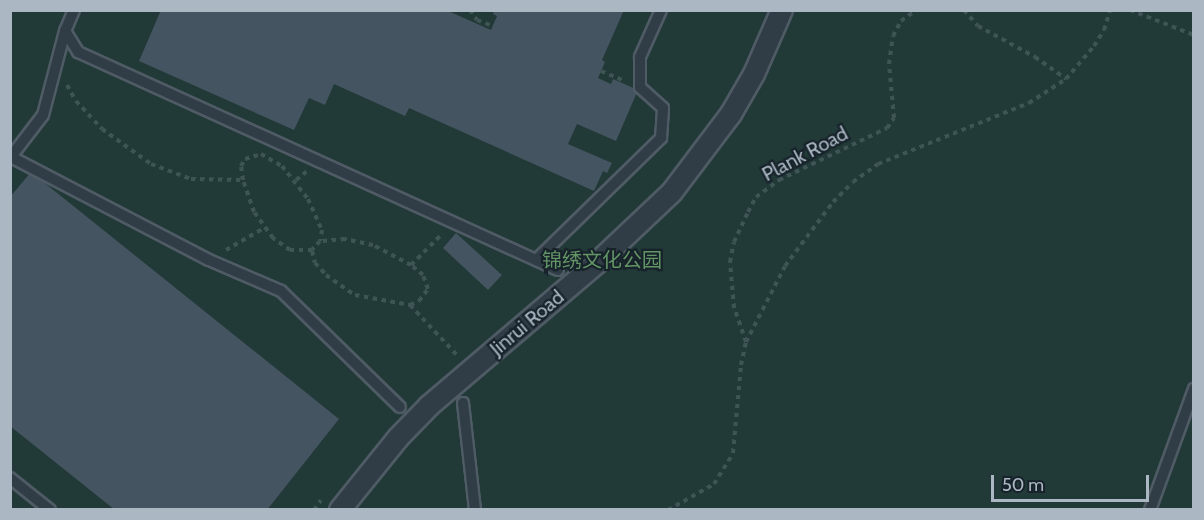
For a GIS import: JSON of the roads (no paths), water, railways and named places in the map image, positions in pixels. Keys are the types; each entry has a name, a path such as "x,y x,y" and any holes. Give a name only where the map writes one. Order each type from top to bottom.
{"street":[{"name":"Jinrui Road","path":"340,510 398,438 429,406 598,262 672,192 730,114 754,74 782,10"}],"lane":[{"path":"74,10 65,32 43,115 11,158 209,260 281,291 400,407"},
{"path":"536,260 661,138 663,108 640,87 640,57 661,10"},
{"path":"65,32 78,52 558,270"},
{"path":"1149,510 1194,389"},
{"path":"463,404 475,510"},
{"path":"10,478 50,510"}],"park label":[{"name":"锦绣文化公园","path":"602,260"}]}
